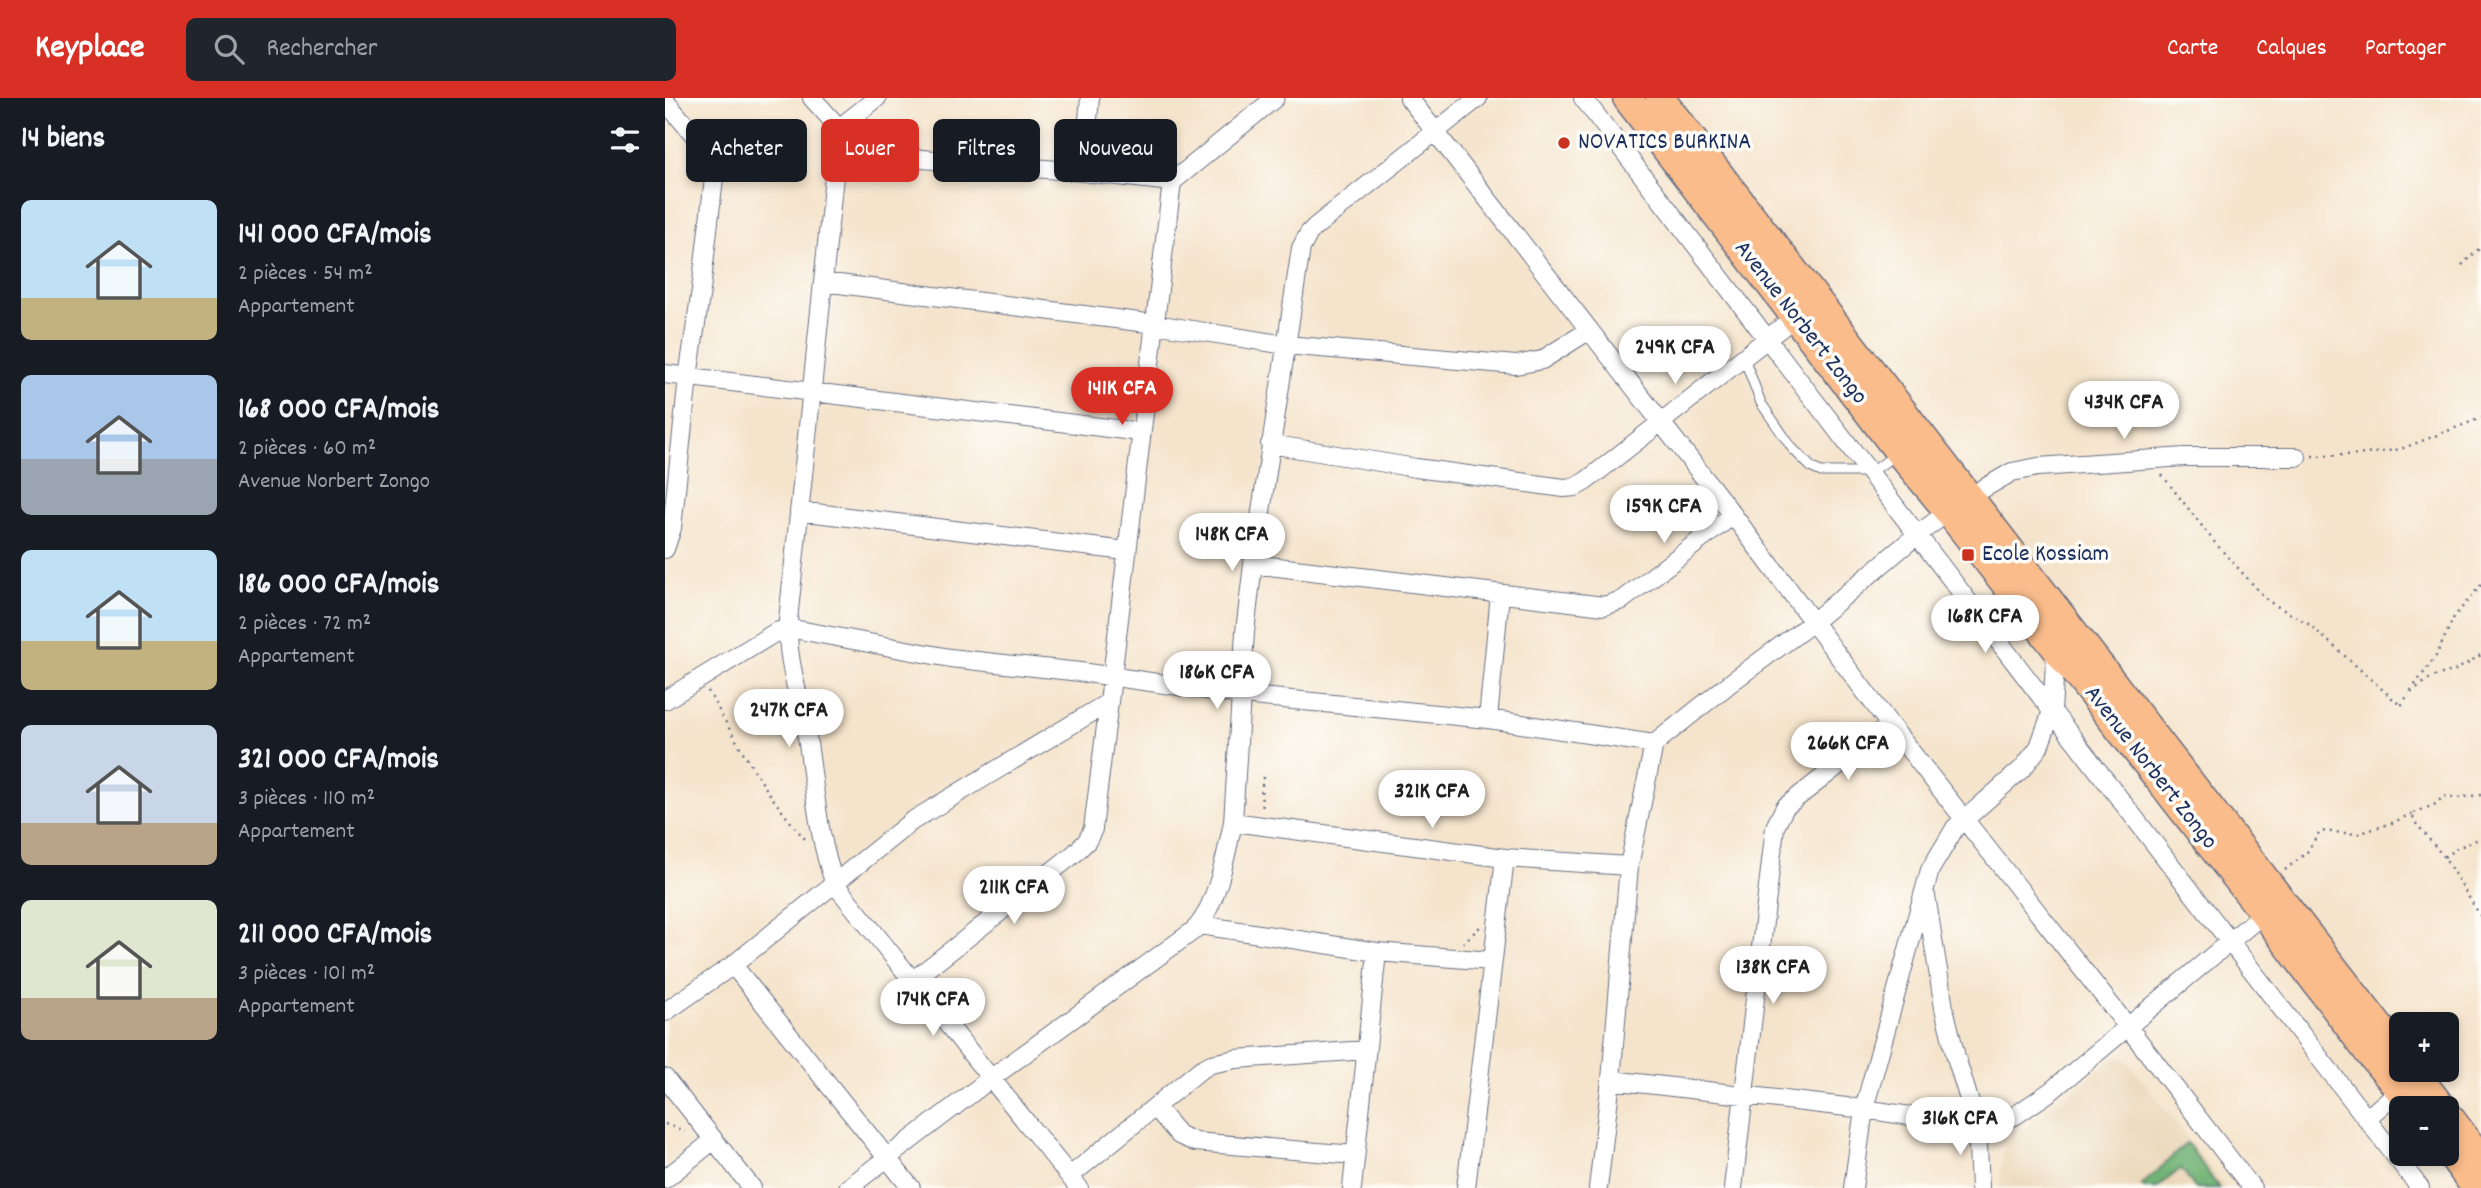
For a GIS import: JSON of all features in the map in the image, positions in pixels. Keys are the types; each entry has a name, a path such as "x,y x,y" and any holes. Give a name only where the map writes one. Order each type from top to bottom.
{"main road":[{"name":"Avenue Norbert Zongo","path":"1627,98 1899,452 1959,504 2269,884 2389,1039"},
{"name":"Avenue Norbert Zongo","path":"1660,98 1911,425 1959,504 2056,648 2264,913 2369,1053 2409,1089"},
{"path":"2459,1130 2481,1159"},
{"path":"2459,1165 2476,1188"}],"street":[{"path":"812,98 831,119"},
{"path":"850,119 877,98"},
{"path":"1088,119 1090,98"},
{"path":"1177,178 1275,98"},
{"path":"1409,98 1733,515 1890,725 2129,1027 2252,1188"},
{"path":"848,1188 990,1079 1200,925 1209,909 1233,822 1253,564 1301,248 1309,233 1479,98"},
{"path":"1583,98 2420,1188"},
{"path":"665,100 707,150 714,178 688,377 672,528 665,549"},
{"path":"919,159 1054,170"},
{"path":"834,182 788,628 794,683 807,738 819,825 827,864 835,884 1075,1182 1200,1070 1220,1061 1367,1050"},
{"path":"912,981 1075,854 1087,841 1093,829 1172,182"},
{"path":"823,282 1155,324 1286,345 1516,365 1542,360 1588,331"},
{"path":"1271,444 1416,468 1569,488 1586,481 1794,317"},
{"path":"665,374 1141,432"},
{"path":"1598,1188 1611,1080 1629,866 1654,744 1813,622 1919,534 1959,504 2011,472 2038,467 2185,457 2297,457"},
{"path":"799,511 1126,551"},
{"path":"1253,564 1594,606 1616,604 1733,515"},
{"path":"1487,719 1500,594"},
{"path":"665,700 776,632 788,628 950,658 1242,695 1487,719 1654,744"},
{"path":"1853,1188 1864,1109 1925,886 1938,854 1955,828 2023,768 2039,747 2052,711 2056,648"},
{"path":"665,1012 733,965 912,821 1109,702"},
{"path":"1733,1188 1772,841 1779,816 1795,799 1890,725"},
{"path":"1233,822 1505,858 1629,866"},
{"path":"1467,1188 1505,858"},
{"path":"1925,886 1942,999 1955,1058 1977,1126 1980,1188"},
{"path":"1611,1080 1864,1109 1977,1126 2000,1122 2036,1102 2264,913"},
{"path":"1200,925 1377,952 1492,961"},
{"path":"1352,1188 1377,952"},
{"path":"733,965 911,1188"},
{"path":"665,1078 752,1188"},
{"path":"2367,1118 2409,1089"},
{"path":"1156,1108 1179,1135 1195,1142 1355,1155"},
{"path":"665,1179 714,1140"}],"lane":[{"path":"1744,357 1761,403 1792,447 1812,468 1821,472 1871,472 1899,452"}],"path":[{"path":"2462,265 2481,247"},
{"path":"2297,457 2367,454 2401,449 2481,418"},
{"path":"2149,459 2216,544 2268,601 2310,625 2401,706 2436,656 2454,617 2481,585"},
{"path":"2409,694 2432,677 2456,670 2481,655"},
{"path":"701,679 733,735 792,825 827,864"},
{"path":"1263,777 1263,827"},
{"path":"2269,884 2307,852 2320,831 2358,834 2434,805 2444,796 2481,794"},
{"path":"2413,813 2414,821 2444,857 2481,917"},
{"path":"2444,857 2481,838"},
{"path":"1448,957 1499,910"}],"shaded area":[{"path":"2115,1057 2125,1058 2226,1188 1999,1188 2004,1145"}],"green space":[{"path":"2187,1143 2219,1188 2195,1188 2181,1168 2157,1188 2145,1188 2142,1185"}],"place":[{"name":"NOVATICS BURKINA","path":"1564,143"},
{"name":"Ecole Kossiam","path":"1968,555"}]}
